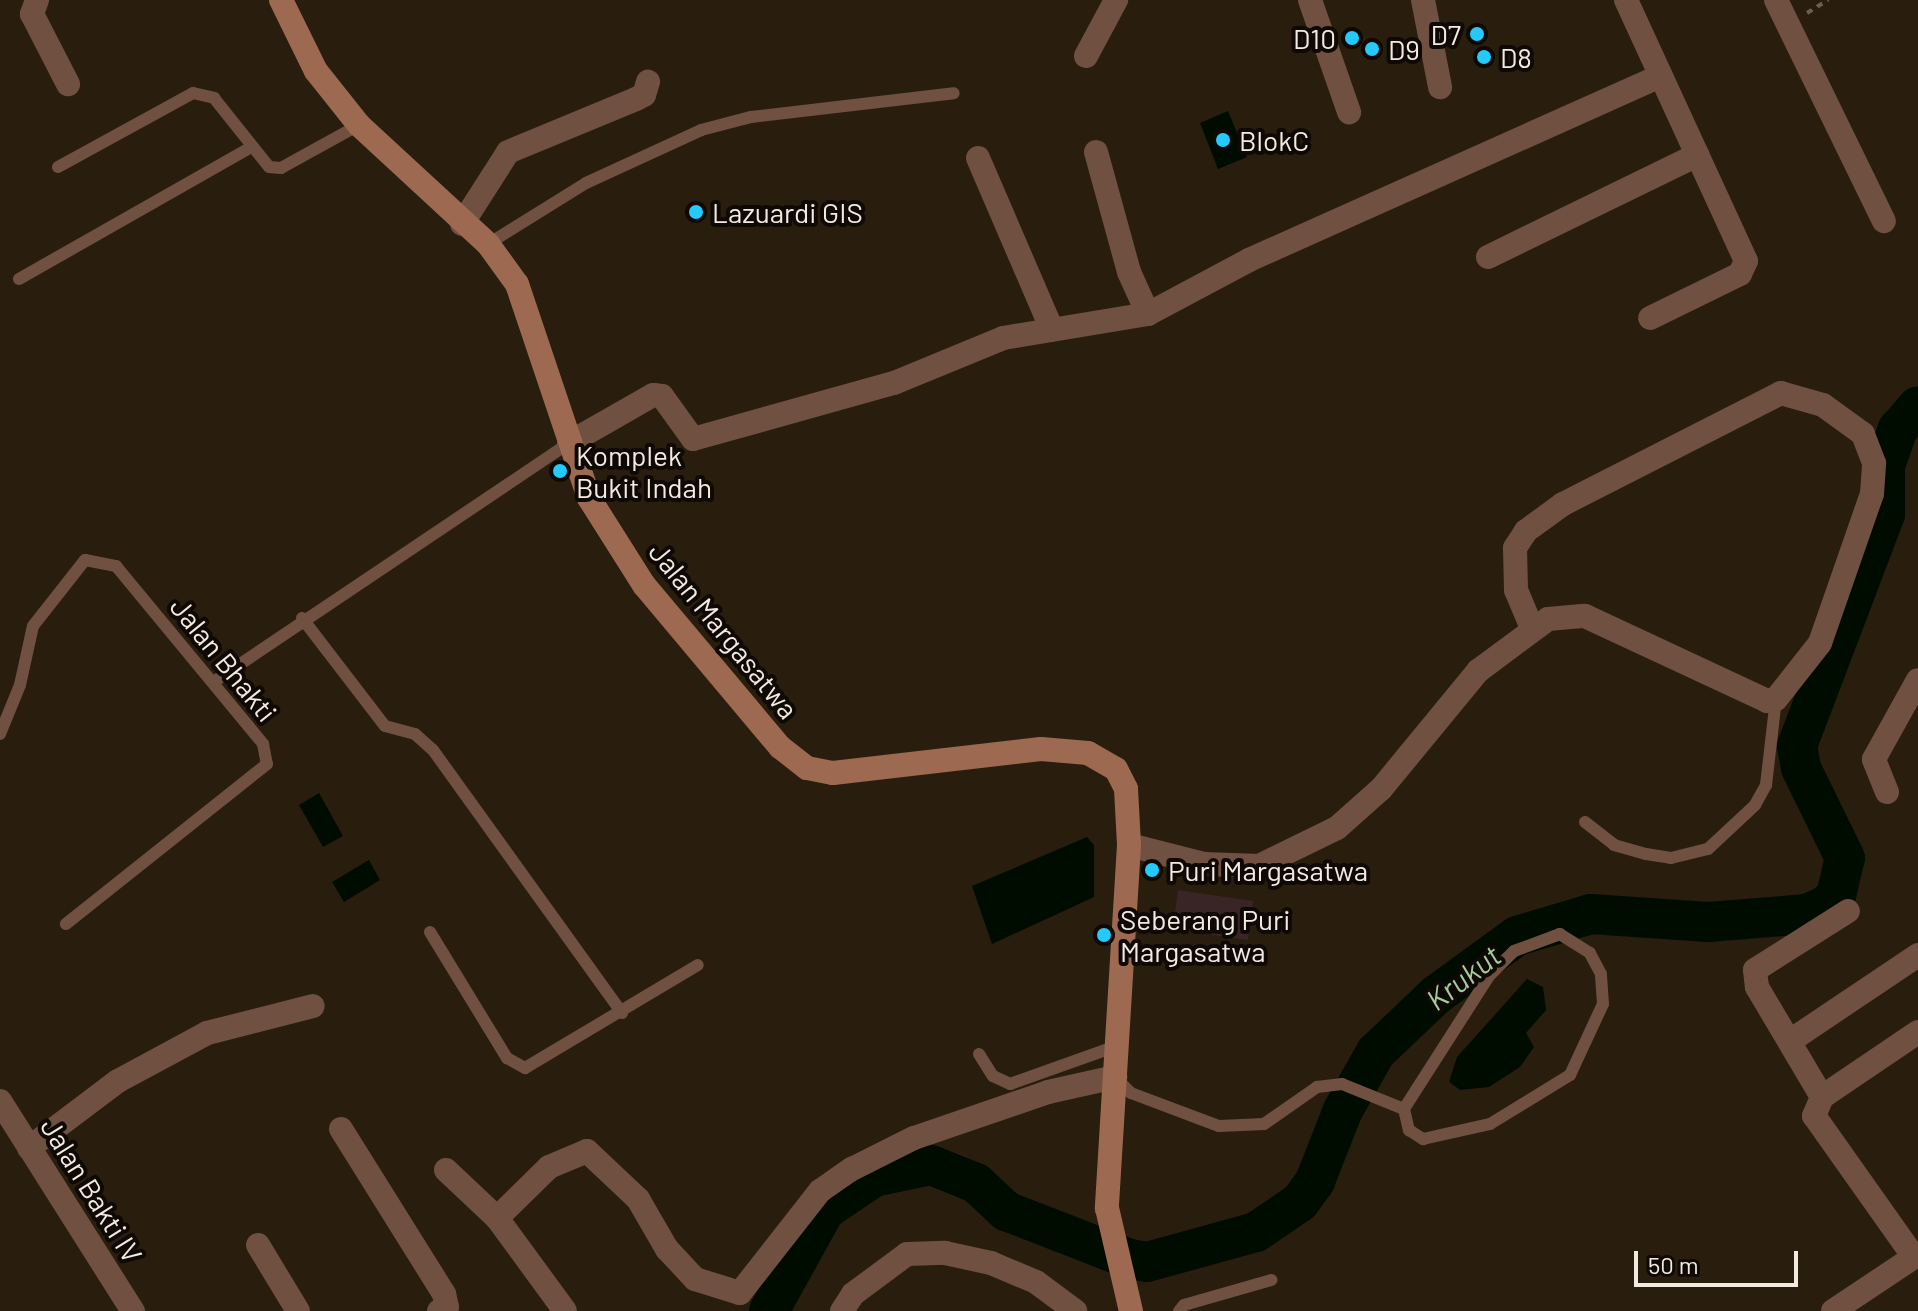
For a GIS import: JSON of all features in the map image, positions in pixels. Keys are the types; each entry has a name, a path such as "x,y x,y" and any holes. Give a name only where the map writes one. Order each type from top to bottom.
{"street":[{"path":"37,0 32,14 68,84"},
{"name":"Jalan Margasatwa","path":"281,0 316,71 359,125 462,224 488,244 517,284 589,498 644,585 780,747 807,768 833,773 1041,749 1088,753 1116,769 1126,789 1129,845 1107,1208 1128,1300"},
{"path":"1086,56 1116,0"},
{"path":"1310,0 1349,112"},
{"path":"1423,0 1440,87"},
{"path":"1626,0 1743,252 1745,270 1650,318"},
{"path":"1776,0 1884,221"},
{"path":"569,443 653,395 662,396 693,439 894,383 1003,338 1148,314 1263,253 1661,76"},
{"path":"462,224 508,152 636,99 644,95 648,82"},
{"path":"1096,152 1129,272 1148,314"},
{"path":"1488,257 1697,155"},
{"path":"978,158 1052,330"},
{"path":"1129,845 1204,864 1259,866 1337,828 1381,789 1478,671 1548,619 1585,616 1767,701 1776,699 1820,643 1872,494 1874,463 1863,434 1823,405 1781,393 1563,504 1526,531 1515,548 1516,590 1532,628"},
{"path":"1887,792 1874,759 1918,680"},
{"path":"1822,1097 1757,987 1755,970 1848,911"},
{"path":"1790,1041 1918,955"},
{"path":"29,1148 118,1081 207,1033 313,1006"},
{"path":"1843,1309 1917,1258 1814,1116 1822,1097 1918,1032"},
{"path":"497,1218 549,1167 587,1151 638,1199 667,1249 695,1279 740,1293 820,1191 852,1169 914,1138 1033,1097 1115,1077"},
{"name":"Jalan Bakti IV","path":"0,1101 133,1311"},
{"path":"341,1129 444,1294 447,1307 439,1311"},
{"path":"446,1170 497,1218 565,1311"},
{"path":"258,1245 298,1311"},
{"path":"842,1311 853,1294 907,1254 945,1253 991,1263 1036,1282 1075,1311"}],"lane":[{"path":"58,167 193,93 214,98 250,148 269,167 281,168 359,125"},
{"path":"488,244 586,183 701,130 751,117 954,93"},
{"path":"19,279 250,148"},
{"path":"215,681 302,618 569,443"},
{"name":"Jalan Bhakti","path":"0,734 20,685 33,626 85,560 116,566 215,681 263,744 267,764 66,924"},
{"path":"302,618 385,726 415,734 433,750 622,1013"},
{"path":"1585,822 1614,845 1646,854 1671,858 1708,849 1755,805 1766,785 1776,699"},
{"path":"430,932 507,1058 517,1065 533,1065 698,965"},
{"path":"1560,934 1590,953 1601,974 1603,1004 1570,1075 1490,1124 1423,1139 1409,1130 1404,1109 1489,976 1514,951 1560,934"},
{"path":"979,1054 993,1076 1010,1084 1117,1046"},
{"path":"1115,1077 1131,1093 1219,1126 1264,1124 1317,1087 1342,1084 1371,1093 1404,1109"},
{"path":"1179,1311 1184,1305 1271,1280"}],"shaded area":[{"name":"BlokC","path":"1228,111 1247,157 1218,169 1200,123"},
{"path":"319,793 343,836 323,847 299,805"},
{"path":"1087,837 1094,845 1094,897 992,944 972,886"},
{"path":"369,860 380,880 344,902 332,882"},
{"path":"1178,890 1253,901 1248,940 1173,929"},
{"path":"1527,979 1543,987 1546,1010 1526,1033 1534,1047 1520,1067 1489,1087 1460,1090 1449,1082 1457,1057"}],"waterway":[{"name":"Krukut","path":"769,1311 825,1210 874,1177 931,1165 976,1183 1006,1211 1130,1259 1147,1262 1256,1232 1300,1202 1315,1181 1343,1110 1376,1052 1436,995 1517,936 1591,914 1708,922 1807,914 1825,906 1836,896 1845,858 1801,768 1797,746 1885,514 1885,466 1898,429 1918,406"}],"place":[{"name":"D7","path":"1477,34"},
{"name":"D10","path":"1352,38"},
{"name":"D9","path":"1372,49"},
{"name":"D8","path":"1484,57"},
{"name":"BlokC","path":"1223,140"},
{"name":"Lazuardi GIS","path":"696,212"},
{"name":"Komplek Bukit Indah","path":"560,471"},
{"name":"Puri Margasatwa","path":"1152,870"},
{"name":"Seberang Puri Margasatwa","path":"1104,935"}]}
